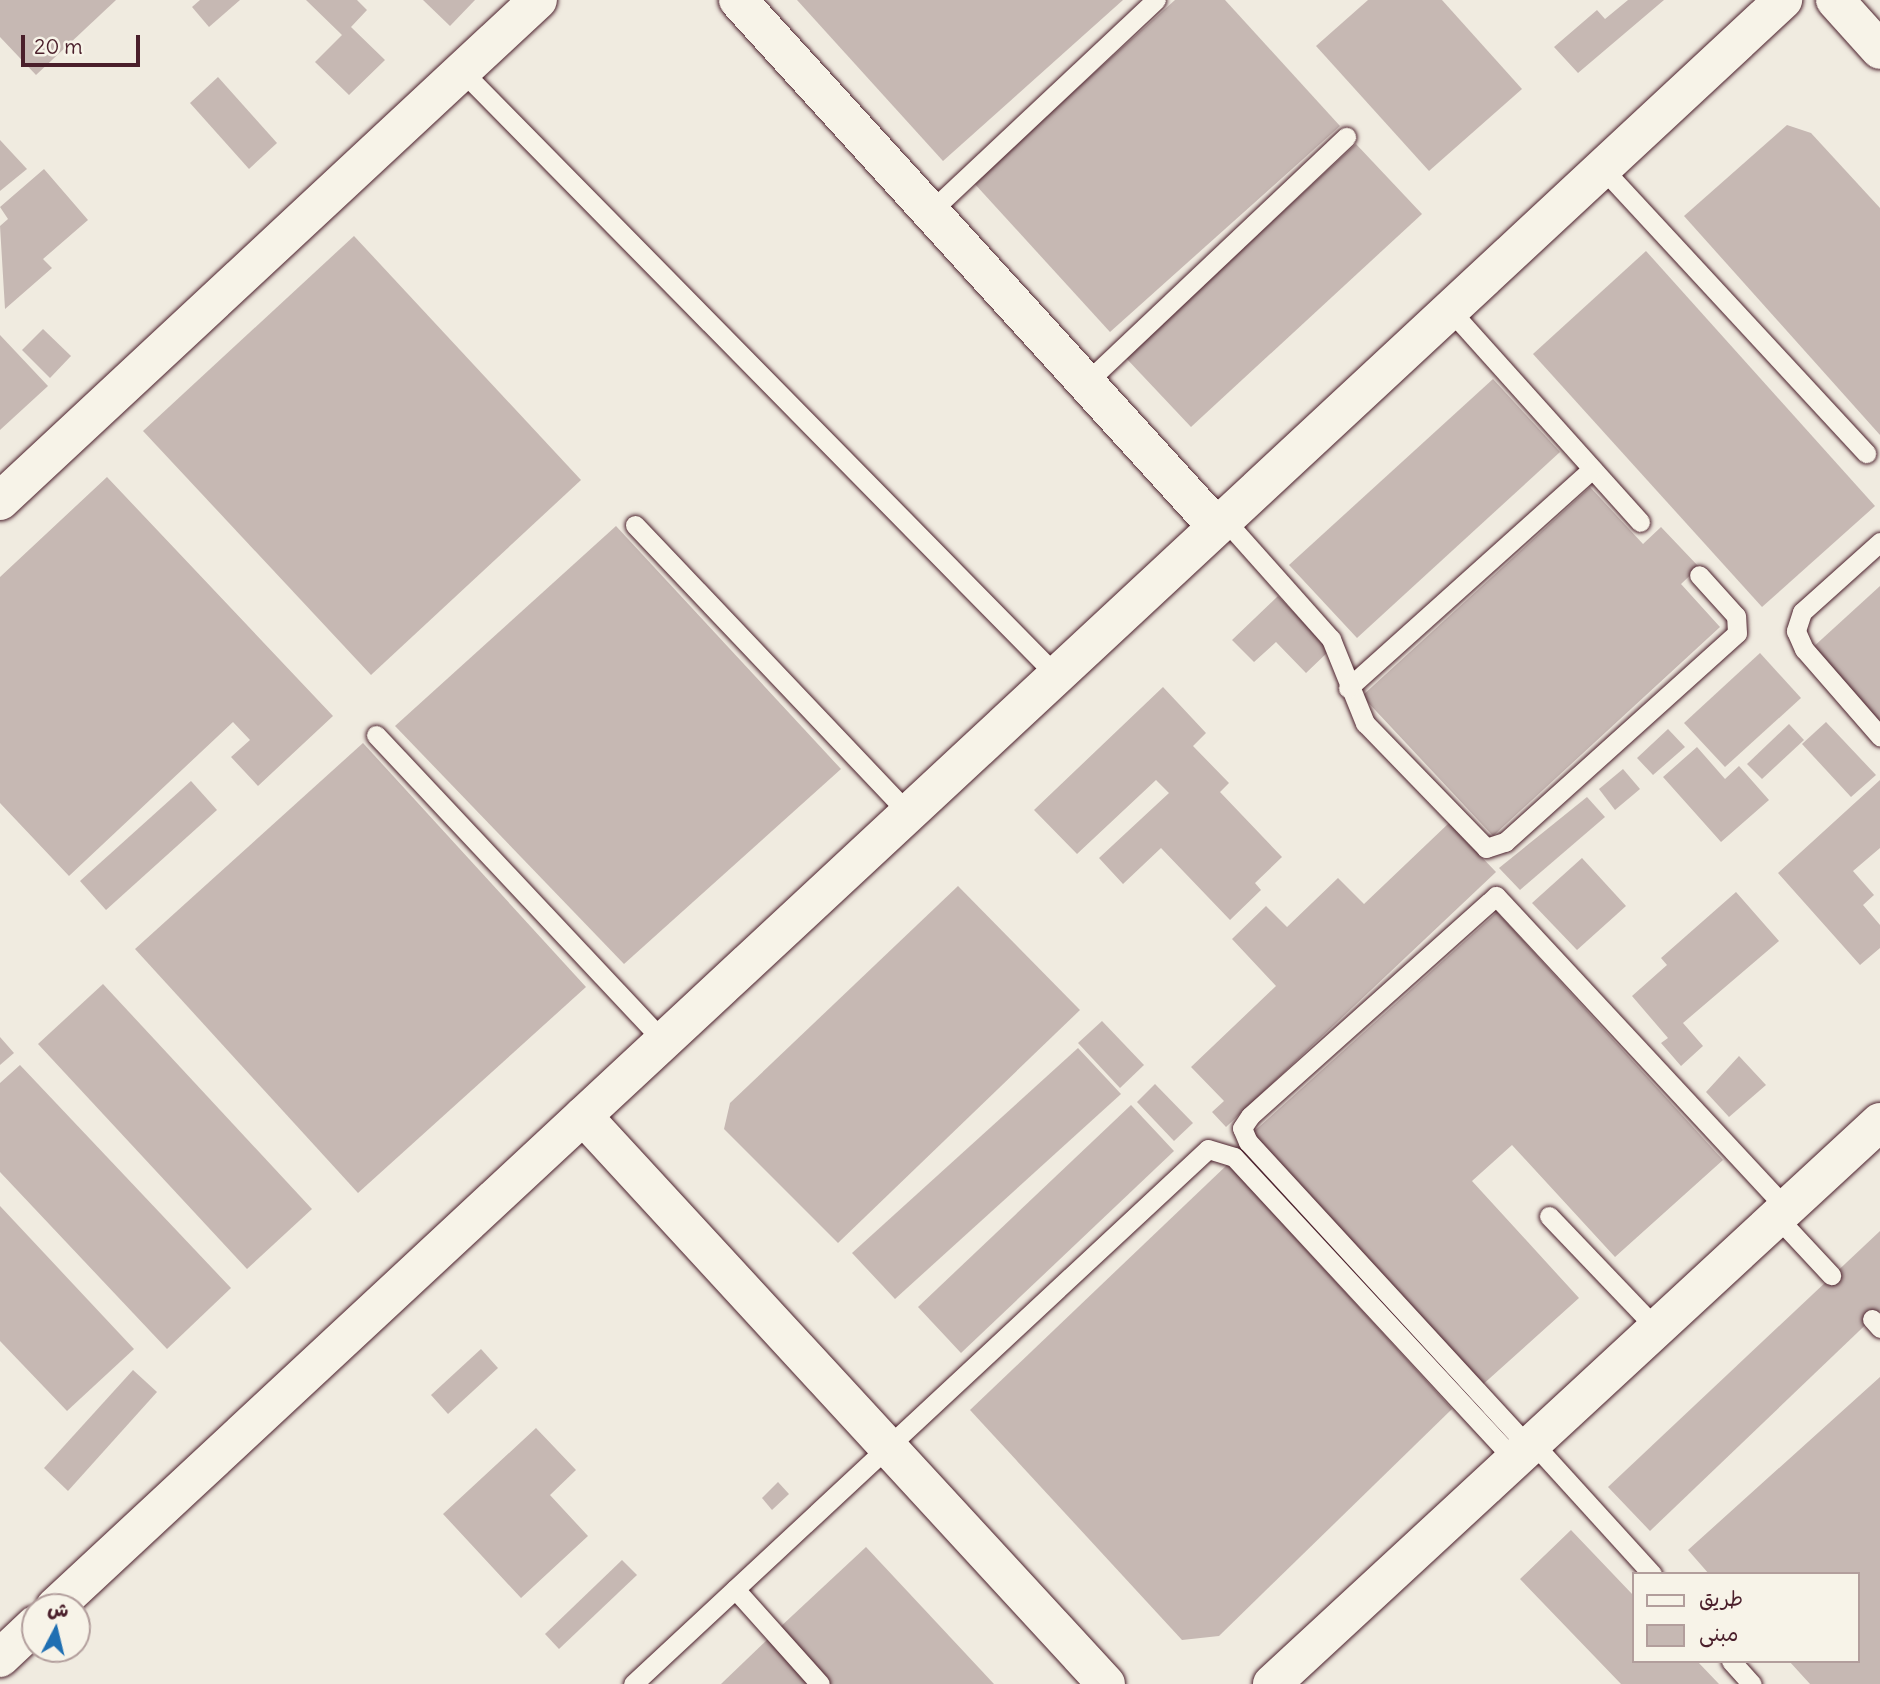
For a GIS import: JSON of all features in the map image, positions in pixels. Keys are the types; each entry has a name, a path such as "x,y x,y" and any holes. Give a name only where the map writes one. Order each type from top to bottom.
{"street":[{"path":"0,501 538,0"},
{"path":"738,0 1220,522"},
{"path":"70,1593 1449,309 1604,170 1783,0"},
{"path":"1835,0 1880,50"},
{"path":"583,1116 1106,1684"},
{"path":"1272,1684 1523,1448 1880,1122"},
{"path":"0,1658 21,1638"}],"lane":[{"path":"932,210 1156,0"},
{"path":"462,71 1056,676"},
{"path":"1089,380 1346,137"},
{"path":"1604,170 1866,453"},
{"path":"1449,309 1640,522"},
{"path":"1348,688 1592,469"},
{"path":"1220,522 1331,639 1348,688 1365,723 1475,841 1493,848 1737,633 1736,616 1699,575"},
{"path":"635,525 908,813"},
{"path":"1880,542 1802,612 1796,631 1804,649 1880,736"},
{"path":"376,735 663,1041"},
{"path":"1523,1448 1248,1142 1242,1128 1250,1116 1496,896 1780,1211 1831,1275"},
{"path":"633,1684 1199,1155 1218,1149 1234,1157 1650,1572"},
{"path":"1549,1216 1655,1327"},
{"path":"735,1589 820,1684"},
{"path":"1733,1663 1752,1684"}],"building":[{"path":"0,0 116,0 36,75 0,37"},
{"path":"200,0 240,0 209,27 192,7"},
{"path":"306,0 357,0 367,10 351,27 385,60 349,95 315,62 342,35"},
{"path":"423,0 475,0 450,26"},
{"path":"797,0 1123,0 943,161"},
{"path":"1175,0 1225,0 1340,126 1110,332 973,182"},
{"path":"1368,0 1442,0 1522,89 1429,171 1316,46"},
{"path":"1628,0 1664,0 1578,73 1554,47 1597,10 1605,19"},
{"path":"218,77 277,143 249,169 190,103"},
{"path":"1787,125 1811,133 1880,208 1880,435 1684,216"},
{"path":"0,140 27,169 0,191"},
{"path":"1356,144 1422,214 1191,427 1125,357"},
{"path":"44,169 88,220 43,259 52,268 5,309 0,226 8,219 0,207"},
{"path":"354,236 581,480 371,675 143,431"},
{"path":"1646,251 1875,506 1762,607 1533,354"},
{"path":"43,329 71,356 50,378 22,350"},
{"path":"0,335 48,386 0,430"},
{"path":"1493,379 1560,452 1357,638 1289,565"},
{"path":"107,477 333,716 258,786 231,757 250,740 233,722 69,876 0,803 0,577"},
{"path":"1590,487 1643,544 1661,527 1699,567 1681,584 1720,627 1493,836 1362,696"},
{"path":"616,526 841,769 624,964 395,726"},
{"path":"1880,586 1880,723 1811,649"},
{"path":"1278,596 1330,650 1306,673 1276,642 1254,662 1232,640"},
{"path":"1760,653 1801,698 1725,767 1684,723"},
{"path":"1163,687 1206,733 1193,746 1229,783 1220,792 1282,857 1255,883 1261,890 1230,920 1161,848 1123,884 1099,858 1169,793 1156,780 1077,854 1034,810"},
{"path":"1826,722 1876,775 1851,797 1802,744"},
{"path":"1789,724 1804,740 1762,779 1747,764"},
{"path":"1668,729 1685,747 1653,775 1637,758"},
{"path":"363,743 586,987 358,1193 135,949"},
{"path":"1697,747 1725,779 1739,766 1769,800 1721,842 1663,777"},
{"path":"1623,769 1640,789 1615,810 1599,789"},
{"path":"1880,780 1880,848 1853,871 1874,895 1863,905 1880,925 1880,948 1860,965 1778,873"},
{"path":"191,781 217,810 106,910 80,881"},
{"path":"1587,797 1605,817 1520,890 1499,868"},
{"path":"1449,823 1496,872 1226,1127 1212,1112 1224,1101 1191,1067 1276,986 1232,939 1266,906 1287,927 1338,878 1364,904"},
{"path":"1582,858 1626,906 1577,950 1532,903"},
{"path":"958,886 1080,1010 838,1243 724,1129 730,1103"},
{"path":"1736,892 1779,941 1683,1023 1703,1046 1681,1066 1661,1043 1668,1038 1632,996 1667,965 1661,958"},
{"path":"1497,912 1723,1160 1615,1257 1512,1145 1472,1181 1579,1298 1480,1387 1250,1135"},
{"path":"103,984 312,1209 247,1269 38,1044"},
{"path":"1102,1021 1144,1065 1120,1088 1078,1043"},
{"path":"0,1037 14,1053 0,1065"},
{"path":"1078,1048 1121,1094 895,1299 852,1253"},
{"path":"1739,1056 1766,1085 1729,1117 1706,1092"},
{"path":"20,1065 231,1288 167,1349 0,1172 0,1083"},
{"path":"1155,1084 1193,1123 1174,1141 1137,1102"},
{"path":"1131,1105 1174,1151 961,1353 918,1307"},
{"path":"1228,1164 1452,1409 1219,1636 1182,1640 970,1410"},
{"path":"0,1206 134,1349 67,1411 0,1341"},
{"path":"1880,1231 1880,1311 1650,1531 1608,1487"},
{"path":"481,1349 498,1368 448,1414 431,1395"},
{"path":"133,1370 157,1392 68,1491 44,1468"},
{"path":"1880,1377 1880,1684 1810,1684 1791,1663 1859,1663 1859,1572 1707,1572 1688,1550"},
{"path":"536,1428 576,1470 550,1495 588,1536 521,1598 443,1514"},
{"path":"778,1482 789,1494 772,1510 762,1498"},
{"path":"1571,1530 1632,1594 1632,1663 1699,1663 1719,1684 1621,1684 1520,1579"},
{"path":"866,1547 994,1684 829,1684 778,1629"},
{"path":"622,1560 637,1575 559,1649 545,1634"},
{"path":"770,1637 812,1684 721,1684"}]}
